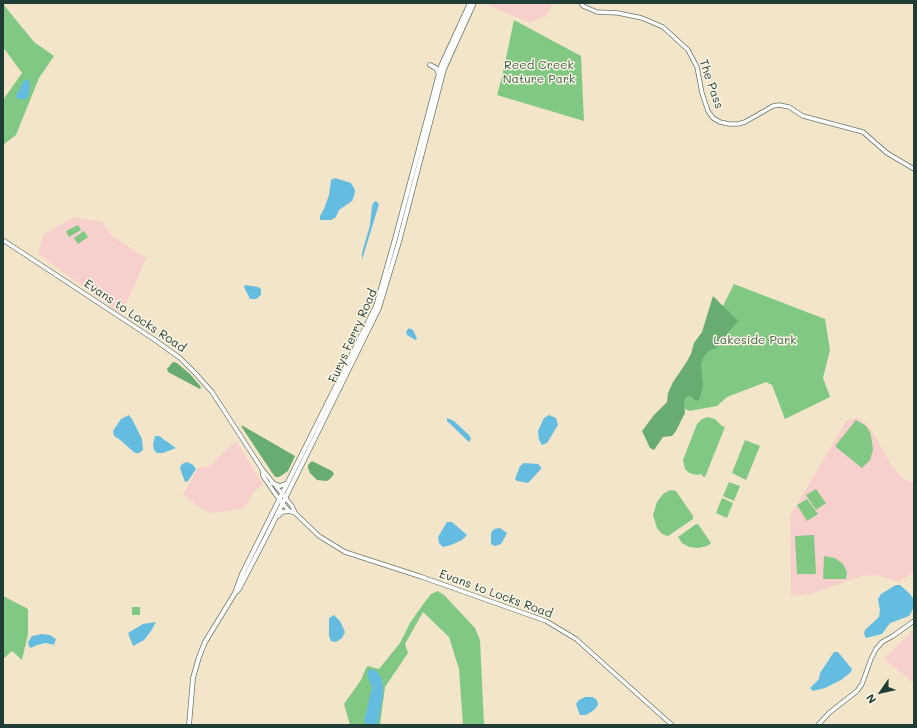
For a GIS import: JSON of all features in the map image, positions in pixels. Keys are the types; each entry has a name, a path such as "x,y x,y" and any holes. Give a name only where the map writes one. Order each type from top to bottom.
{"main road":[{"name":"Furys Ferry Road","path":"235,593 236,587 279,499 376,306 440,66 470,3"},
{"name":"Furys Ferry Road","path":"188,725 192,678 205,642 235,593 239,589 379,308 390,275 444,68 474,3"},
{"path":"430,65 436,68 438,74"},
{"path":"272,483 280,486 288,483"},
{"path":"275,519 282,512 289,511"}],"street":[{"name":"The Pass","path":"580,3 583,6 597,12 618,13 642,18 663,27 688,50 697,68 702,93 708,111 713,118 720,122 738,124 745,122 774,106 779,105 789,107 803,116 863,132 888,153 914,169"},
{"name":"Evans to Locks Road","path":"3,240 180,358 212,392 272,483 296,513 320,536 345,552 422,577 546,621 576,639 672,725"},
{"name":"Evans to Locks Road","path":"262,469 263,476 279,499 289,511 296,513"},
{"path":"818,725 829,713 857,691 862,684 870,659 882,642 914,621"}],"shaded area":[{"path":"483,3 553,3 546,16 530,23"},
{"path":"74,217 102,222 112,236 146,258 129,298 120,313 38,254 43,235"},
{"path":"859,418 871,429 890,463 902,478 914,483 914,572 899,582 877,575 862,576 811,594 791,596 790,516 847,420"},
{"path":"236,441 263,484 254,491 246,506 241,509 212,513 204,510 183,495 198,468 209,466"},
{"path":"914,629 914,683 884,659"}],"green space":[{"path":"3,4 34,42 54,56 39,78 16,135 3,145 3,100 22,73 3,47"},
{"name":"Reed Creek Nature Park","path":"514,20 581,56 584,121 497,95"},
{"path":"78,225 81,230 69,237 66,231"},
{"path":"84,231 88,237 78,244 74,238"},
{"name":"Lakeside Park","path":"734,284 825,319 830,350 823,378 830,397 785,419 772,385 766,382 727,397 717,406 689,411 674,403"},
{"path":"713,296 738,321 723,341 716,348 709,351 703,358 701,365 703,387 699,400 696,401 690,396 686,397 684,402 685,413 676,431 672,436 663,437 654,450 650,448 642,431 654,415 667,402 668,393 673,382 686,363 691,354 694,343 702,332"},
{"path":"173,362 177,363 190,374 201,387 200,389 168,372 167,369"},
{"path":"708,417 715,419 725,427 705,477 702,476 702,474 697,475 689,473 685,469 683,460 697,424 702,419"},
{"path":"856,420 866,426 870,432 872,441 873,450 870,460 862,468 836,447"},
{"path":"241,426 295,456 288,471 279,477 275,477"},
{"path":"745,440 760,446 746,480 732,473"},
{"path":"312,461 332,471 334,474 327,481 317,480 310,473 308,468 308,465"},
{"path":"729,482 740,486 734,501 723,496"},
{"path":"816,489 826,503 816,510 806,495"},
{"path":"670,490 676,491 693,516 693,519 668,536 662,534 657,528 653,515 657,502 663,494"},
{"path":"722,498 733,503 727,518 716,513"},
{"path":"807,499 818,514 807,521 797,505"},
{"path":"698,524 711,543 707,546 698,548 689,547 682,543 678,537"},
{"path":"814,535 816,574 797,574 795,536"},
{"path":"824,556 835,558 843,564 847,572 846,579 823,579"},
{"path":"438,591 444,595 475,628 480,640 484,725 463,725 459,669 449,637 423,612 405,644 408,653 385,687 380,725 350,725 344,704 361,680 366,668 368,666 379,669 400,643 410,623 424,603 431,594"},
{"path":"3,596 28,609 28,634 22,660 12,651 3,659"},
{"path":"132,607 140,607 140,615 132,615"}],"water":[{"path":"25,79 29,81 30,86 28,97 23,100 15,97"},
{"path":"335,178 351,183 355,190 354,196 352,201 339,210 336,217 331,220 320,220 320,216 329,195 331,180"},
{"path":"376,201 379,204 362,260 362,253 370,225 372,206"},
{"path":"245,285 258,287 261,289 261,295 256,299 250,299 244,287"},
{"path":"409,328 413,330 417,339 415,340 407,335 406,332"},
{"path":"129,415 142,439 143,450 139,453 135,453 114,436 113,431 121,419"},
{"path":"549,415 556,418 558,425 547,443 542,445 539,440 538,431 544,418"},
{"path":"447,418 454,421 469,435 471,439 469,442 447,421"},
{"path":"155,436 159,436 176,448 163,453 157,453 154,450 153,444"},
{"path":"187,462 193,465 196,469 188,481 185,482 180,468 182,464"},
{"path":"524,463 538,464 541,467 541,469 528,483 517,481 515,479 520,466"},
{"path":"447,522 452,522 467,535 462,540 443,547 439,543 438,537"},
{"path":"500,528 507,533 501,544 495,546 491,544 491,533 494,529"},
{"path":"896,585 900,585 913,598 914,605 912,611 909,616 890,623 882,634 866,638 864,634 865,630 879,617 880,610 878,599 881,594"},
{"path":"334,615 340,621 345,632 342,638 336,642 331,641 329,636 329,618"},
{"path":"156,622 144,640 133,646 128,633 143,624"},
{"path":"42,634 50,635 56,639 54,645 46,643 31,648 28,642 32,636"},
{"path":"834,652 838,652 852,669 851,672 841,680 825,688 813,691 810,688 819,679 820,673"},
{"path":"370,669 377,671 383,685 383,695 377,725 367,725 364,721 372,688 367,674"},
{"path":"585,697 593,697 597,700 598,705 594,710 586,715 580,715 576,704 579,700"}]}
